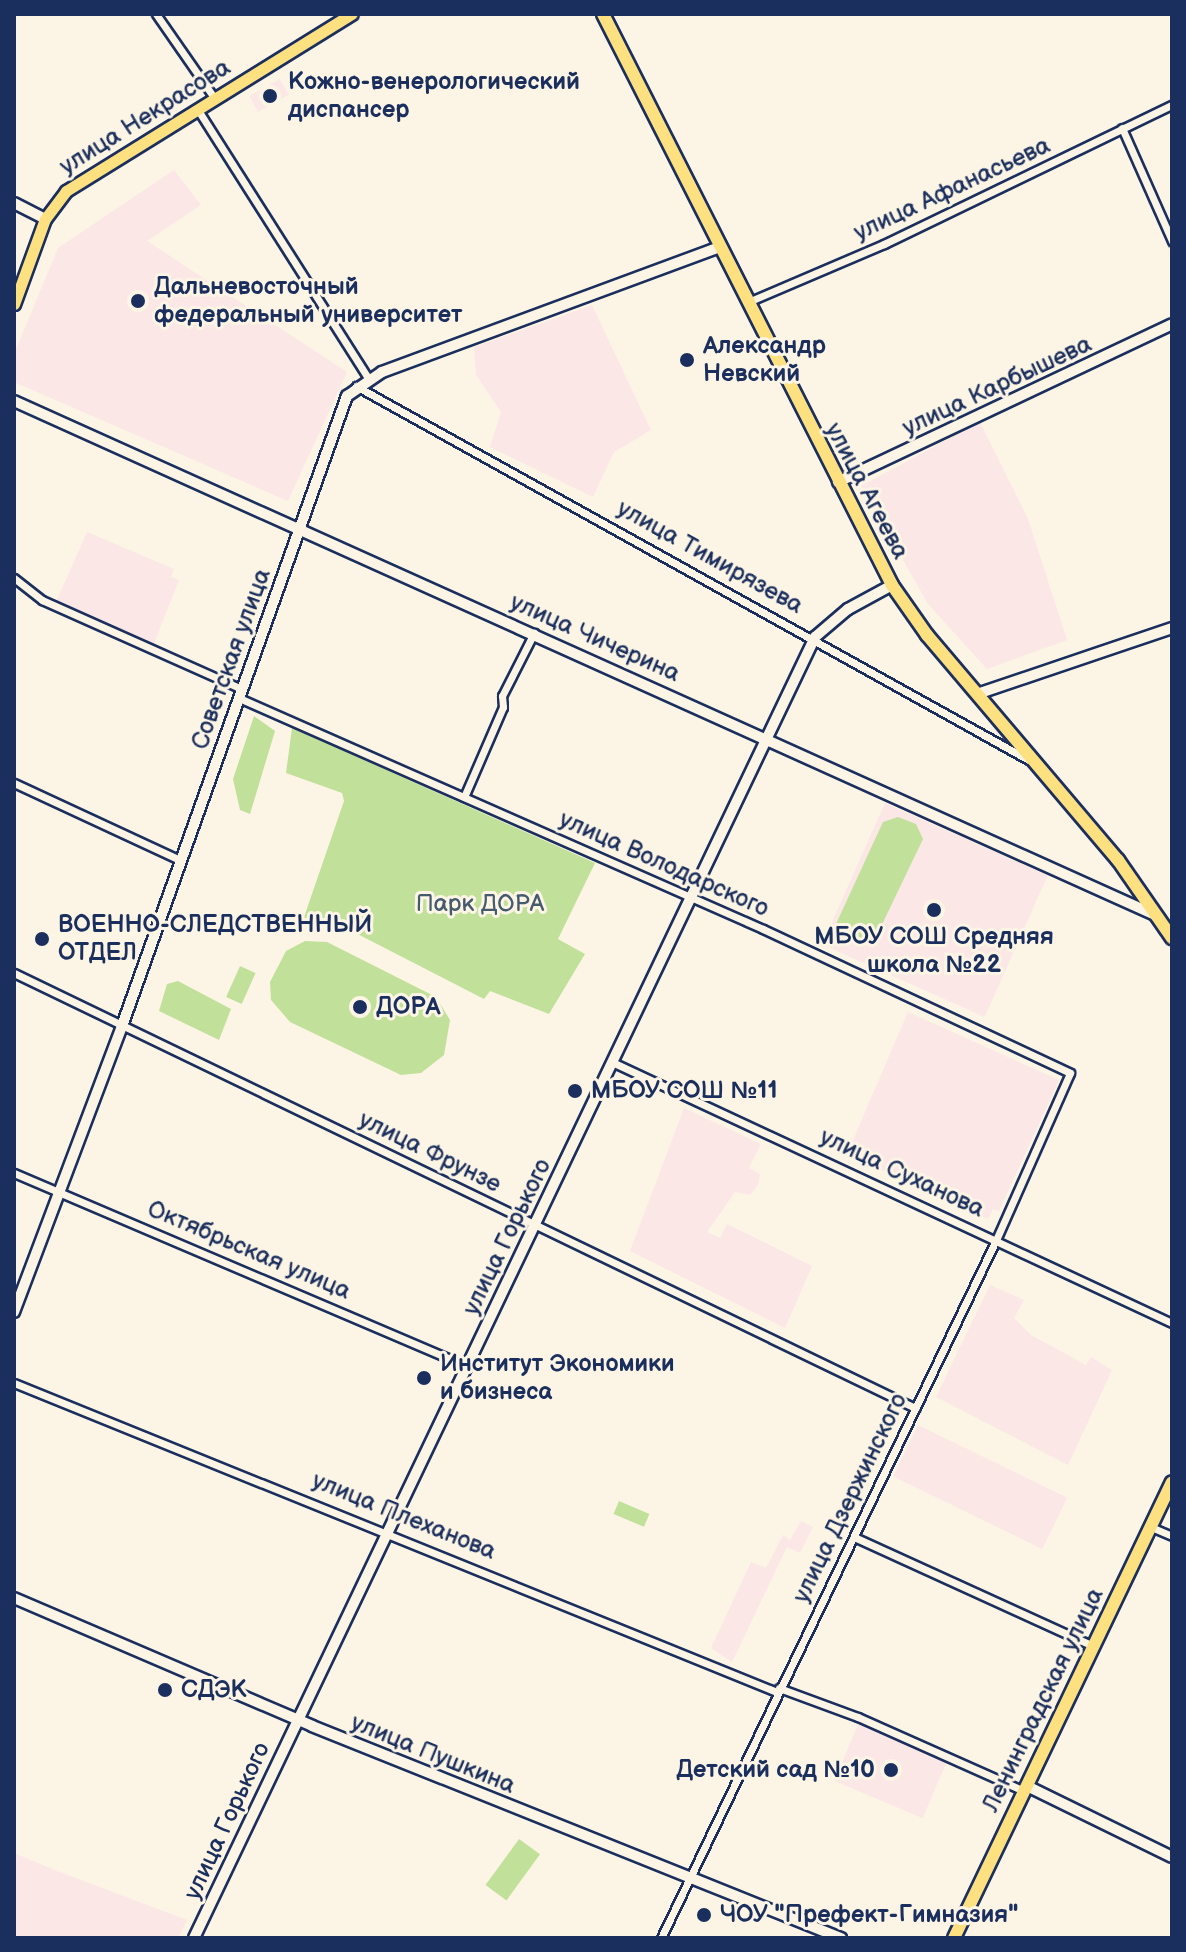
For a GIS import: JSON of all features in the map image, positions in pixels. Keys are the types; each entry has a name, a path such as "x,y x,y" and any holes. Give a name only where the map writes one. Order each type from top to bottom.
{"highway":[{"name":"улица Агеева","path":"603,14 718,248 892,585 977,694 1042,768 1172,938"},
{"name":"Ленинградская улица","path":"954,1938 1172,1482"}],"main road":[{"name":"улица Некрасова","path":"14,304 45,219 66,191 352,14"},
{"path":"14,203 45,219"},
{"path":"356,386 368,378 718,248"},
{"name":"улица Карбышева","path":"838,482 1172,324"},
{"name":"Советская улица","path":"14,1312 122,1026 299,528 356,386"},
{"name":"улица Чичерина","path":"14,401 534,632 1158,916"},
{"name":"улица Горького","path":"194,1938 815,637 848,609 892,585"},
{"path":"977,694 1172,628"},
{"name":"улица Пушкина","path":"14,1598 689,1879 841,1938"},
{"name":"улица Плеханова","path":"1026,1789 1172,1857"}],"street":[{"path":"156,14 215,99"},
{"name":"улица Афанасьева","path":"746,303 884,244 1172,105"},
{"path":"198,110 368,378"},
{"path":"1122,128 1172,241"},
{"name":"улица Тимирязева","path":"356,386 815,637 1042,768"},
{"name":"улица Володарского","path":"14,578 30,595 241,694 1070,1073"},
{"path":"464,797 503,707 502,696 534,632"},
{"path":"14,783 180,860"},
{"name":"улица Фрунзе","path":"14,973 915,1408"},
{"name":"улица Суханова","path":"612,1062 1172,1323"},
{"name":"улица Дзержинского","path":"661,1938 996,1240 1070,1073"},
{"name":"Октябрьская улица","path":"14,1173 467,1366"},
{"name":"улица Плеханова","path":"14,1383 389,1531 778,1690 858,1717 1026,1789"},
{"path":"1151,1527 1172,1536"},
{"path":"854,1537 1093,1646"}],"shaded area":[{"name":"Кожно-венерологический диспансер","path":"280,79 289,95 258,112 249,96"},
{"name":"Дальневосточный федеральный университет","path":"174,170 201,205 147,241 347,372 288,501 14,382 14,354 58,248"},
{"path":"592,305 651,430 614,452 593,497 490,447 501,412 476,375 474,347"},
{"path":"980,422 1028,519 1067,640 987,669 928,604 861,486"},
{"path":"87,532 174,569 171,577 179,580 153,646 56,602"},
{"name":"МБОУ СОШ Средняя школа №22","path":"885,803 1048,875 985,1017 822,945"},
{"path":"908,1012 1059,1080 999,1211 993,1209 988,1219 847,1154"},
{"path":"684,1108 761,1144 749,1168 760,1174 758,1185 750,1195 735,1192 707,1232 720,1238 727,1224 812,1266 785,1328 630,1251"},
{"path":"990,1285 1024,1300 1014,1318 1031,1335 1086,1365 1091,1357 1112,1370 1068,1465 936,1397"},
{"path":"918,1425 1067,1498 1042,1549 893,1476"},
{"path":"801,1521 813,1527 800,1553 787,1547 732,1662 711,1648 751,1562 766,1568 783,1535 790,1540"},
{"name":"Детский сад №10","path":"860,1720 948,1758 923,1818 834,1781"},
{"path":"14,1853 187,1920 178,1938 14,1938"}],"green space":[{"path":"254,716 275,731 250,814 240,810 233,779"},
{"name":"Парк ДОРА","path":"292,728 595,863 558,939 585,954 549,1014 490,991 484,999 340,925 303,920 344,801 342,793 286,773"},
{"path":"898,817 916,824 923,839 876,937 866,944 850,942 836,924 883,822"},
{"name":"ДОРА","path":"305,941 327,942 436,997 450,1020 444,1055 421,1073 401,1075 290,1022 271,1000 270,982 286,951"},
{"path":"240,966 256,973 242,1004 226,997"},
{"path":"178,981 231,1009 219,1040 159,1011 167,984"},
{"path":"619,1501 649,1514 644,1527 614,1514"},
{"path":"519,1839 540,1854 507,1900 485,1885"}],"place":[{"name":"Кожно-венерологический диспансер","path":"270,96"},
{"name":"Дальневосточный федеральный университет","path":"138,301"},
{"name":"Александр Невский","path":"687,360"},
{"name":"МБОУ СОШ Средняя школа №22","path":"934,910"},
{"name":"ВОЕННО-СЛЕДСТВЕННЫЙ ОТДЕЛ","path":"42,939"},
{"name":"ДОРА","path":"360,1007"},
{"name":"МБОУ СОШ №11","path":"575,1091"},
{"name":"Институт Экономики и бизнеса","path":"424,1378"},
{"name":"СДЭК","path":"165,1690"},
{"name":"Детский сад №10","path":"891,1770"},
{"name":"ЧОУ \"Префект-Гимназия\"","path":"704,1915"}]}
